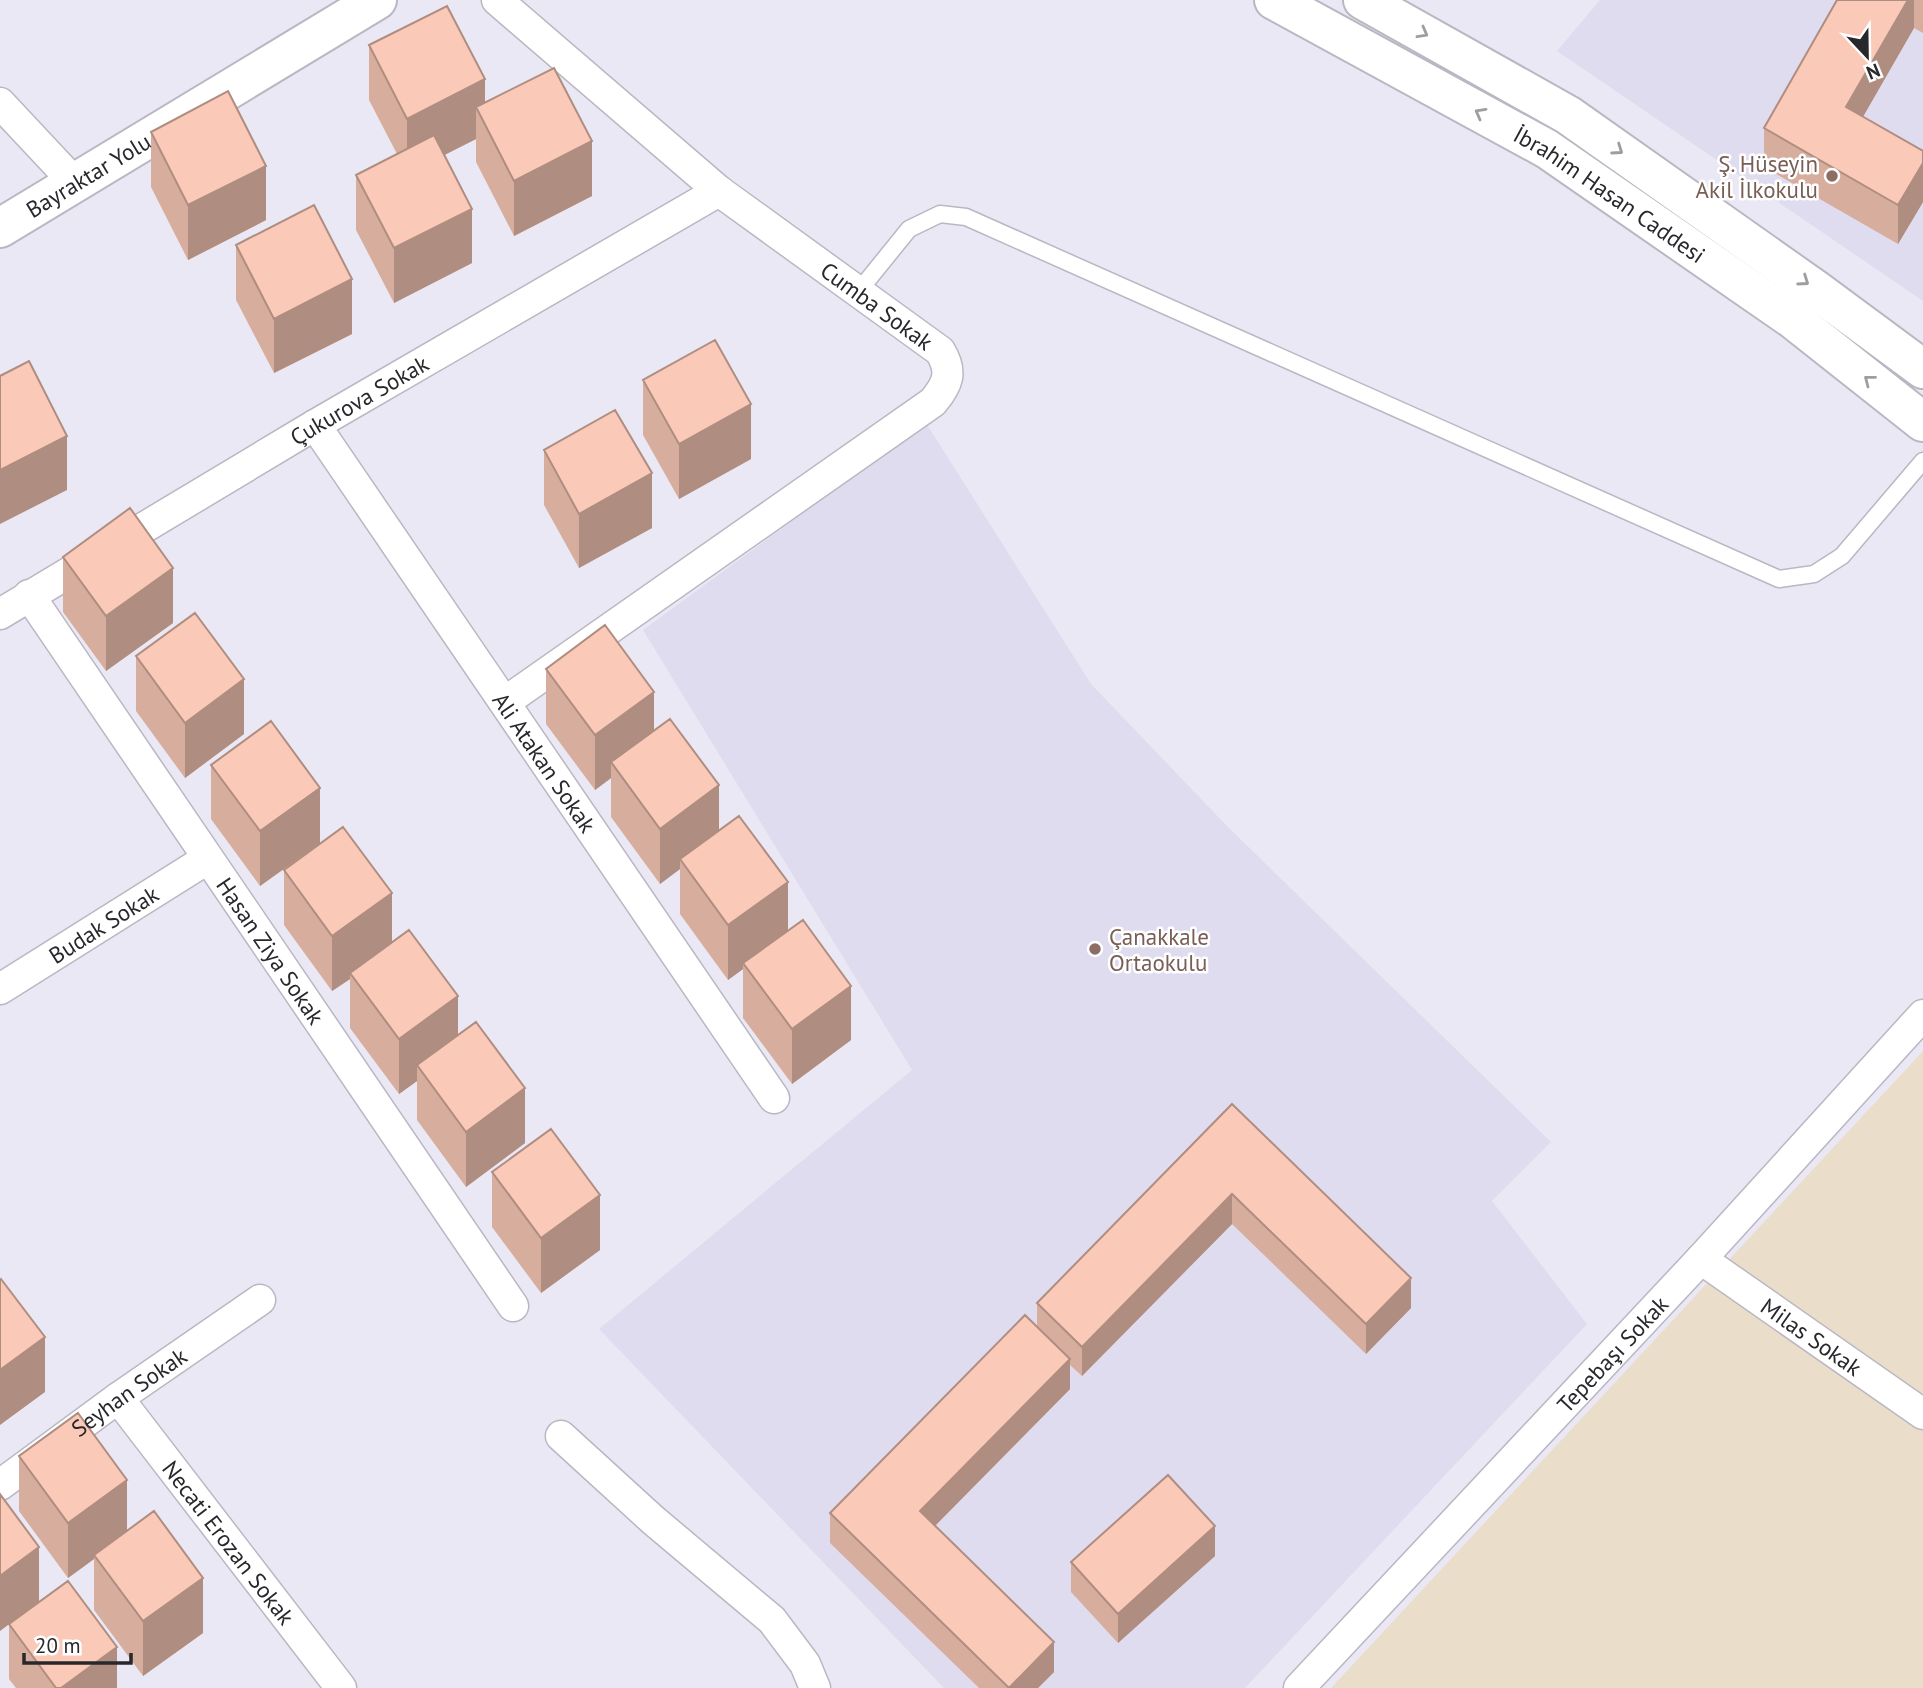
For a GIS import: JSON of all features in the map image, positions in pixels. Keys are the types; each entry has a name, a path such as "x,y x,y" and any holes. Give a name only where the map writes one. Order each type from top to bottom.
{"main road":[{"name":"Bayraktar Yolu","path":"0,228 360,4 395,0"},
{"name":"İbrahim Hasan Caddesi","path":"1274,0 1547,149 1794,320 1923,422"},
{"name":"İbrahim Hasan Caddesi","path":"1363,0 1568,115 1923,369"}],"street":[{"name":"Cumba Sokak","path":"497,0 719,191 940,351 947,362 949,376 939,395 505,702"},
{"path":"0,103 74,182"},
{"name":"Çukurova Sokak","path":"0,614 315,425 719,191"},
{"name":"Ali Atakan Sokak","path":"315,425 774,1098"},
{"name":"Hasan Ziya Sokak","path":"29,595 513,1306"},
{"name":"Budak Sokak","path":"0,989 207,859"},
{"name":"Tepebaşı Sokak","path":"1299,1688 1701,1259 1923,1014"},
{"name":"Milas Sokak","path":"1701,1259 1923,1414"},
{"name":"Seyhan Sokak","path":"0,1485 118,1398 260,1300"},
{"name":"Necati Erozan Sokak","path":"118,1398 341,1688"},
{"path":"561,1436 653,1520 772,1620 805,1664 815,1688"}],"lane":[{"path":"859,292 909,229 940,214 966,217 1779,579 1814,573 1842,556 1923,461"}],"shaded area":[{"name":"Ş. Hüseyin Akil İlkokulu","path":"1600,0 1923,0 1923,301 1557,51"},
{"name":"Çanakkale Ortaokulu","path":"926,423 1091,684 1228,827 1551,1142 1492,1201 1587,1324 1245,1688 944,1688 599,1329 912,1070 643,630"},
{"path":"1923,1051 1923,1688 1331,1688"}],"building":[{"path":"1837,0 1908,0 1846,107 1923,151 1923,163 1898,205 1764,128"},
{"path":"447,6 485,79 407,119 369,45"},
{"path":"554,68 592,141 514,181 476,107"},
{"path":"228,91 266,166 188,205 151,132"},
{"path":"434,135 472,209 394,248 356,175"},
{"path":"314,205 352,279 274,319 236,245"},
{"path":"715,340 751,404 679,444 643,380"},
{"path":"29,361 67,436 0,470 0,376"},
{"path":"615,410 652,473 579,514 544,450"},
{"path":"130,508 173,568 106,616 63,557"},
{"path":"195,613 244,679 185,723 136,656"},
{"path":"605,625 654,692 595,735 546,669"},
{"path":"670,719 719,785 660,829 611,762"},
{"path":"271,721 320,788 260,831 211,765"},
{"path":"739,816 788,882 728,925 680,859"},
{"path":"343,827 392,893 332,936 284,870"},
{"path":"803,920 851,986 792,1029 743,963"},
{"path":"409,930 458,996 399,1039 350,973"},
{"path":"476,1022 525,1088 466,1132 417,1065"},
{"path":"1232,1104 1411,1278 1366,1324 1232,1194 1082,1347 1037,1303"},
{"path":"551,1129 600,1195 541,1238 492,1172"},
{"path":"0,1280 45,1337 0,1370"},
{"path":"1025,1315 1070,1359 920,1511 1054,1642 1009,1688 830,1513"},
{"path":"78,1413 127,1480 68,1523 19,1456"},
{"path":"1168,1475 1215,1526 1118,1614 1071,1562"},
{"path":"0,1494 39,1547 0,1576"},
{"path":"154,1511 203,1578 143,1621 94,1555"},
{"path":"68,1581 117,1647 61,1688 56,1688 9,1624"}],"place":[{"name":"Ş. Hüseyin Akil İlkokulu","path":"1832,176"},
{"name":"Çanakkale Ortaokulu","path":"1095,949"}]}
